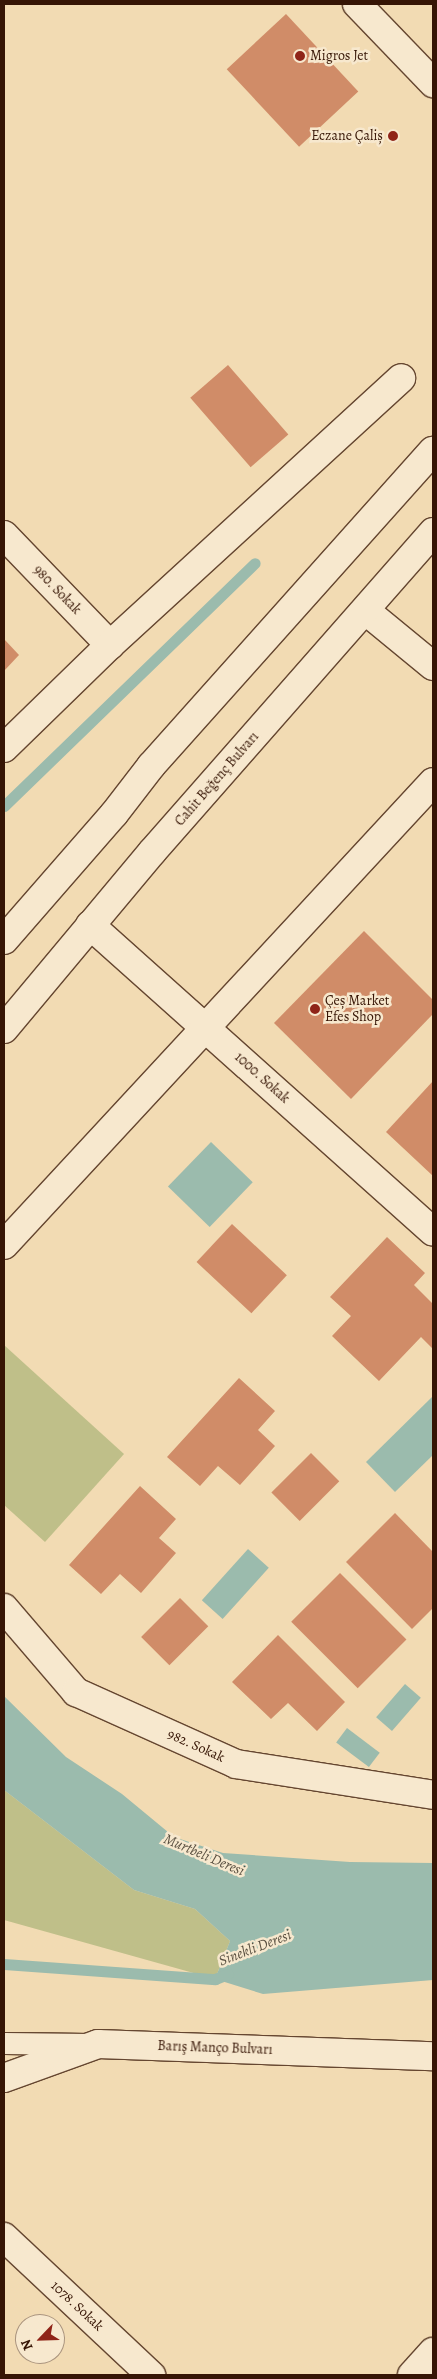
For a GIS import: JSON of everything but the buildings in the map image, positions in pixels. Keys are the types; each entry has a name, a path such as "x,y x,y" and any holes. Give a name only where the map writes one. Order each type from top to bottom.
{"street":[{"path":"356,4 433,83"},
{"path":"4,748 110,645 401,378"},
{"path":"4,940 114,814 151,766 433,451"},
{"name":"Cahit Beğenç Bulvarı","path":"4,1029 90,925 433,532"},
{"name":"980. Sokak","path":"4,535 110,645"},
{"path":"366,611 433,666"},
{"path":"4,1245 204,1025 433,782"},
{"name":"1000. Sokak","path":"90,925 204,1025 433,1232"},
{"name":"982. Sokak","path":"4,1608 76,1692 236,1764 433,1795"},
{"name":"Barış Manço Bulvarı","path":"4,2078 98,2044 433,2056"},
{"name":"1078. Sokak","path":"4,2238 150,2375"},
{"path":"412,2375 433,2352"}],"lane":[{"path":"4,2043 98,2044"}],"green space":[{"path":"4,1345 124,1454 45,1542 4,1505"},
{"path":"4,1790 134,1890 195,1909 230,1941 215,1979 4,1920"}],"water":[{"path":"211,1142 253,1182 210,1227 168,1187"},
{"path":"433,1396 433,1455 395,1492 366,1462"},
{"path":"248,1549 269,1568 223,1619 202,1600"},
{"path":"405,1684 421,1698 392,1731 376,1717"},
{"name":"Murtbeli Deresi","path":"4,1696 66,1757 122,1794 174,1837 223,1853 350,1862 433,1863 433,1980 263,1994 215,1979 230,1941 195,1909 134,1890 4,1790"},
{"path":"347,1728 380,1753 369,1767 336,1742"}],"waterway":[{"path":"4,806 255,563"},
{"name":"Sinekli Deresi","path":"4,1964 215,1979 228,1974"}],"place":[{"name":"Migros Jet","path":"300,56"},
{"name":"Eczane Çaliș","path":"393,136"},
{"name":"Çeș Market Efes Shop","path":"315,1009"}]}
